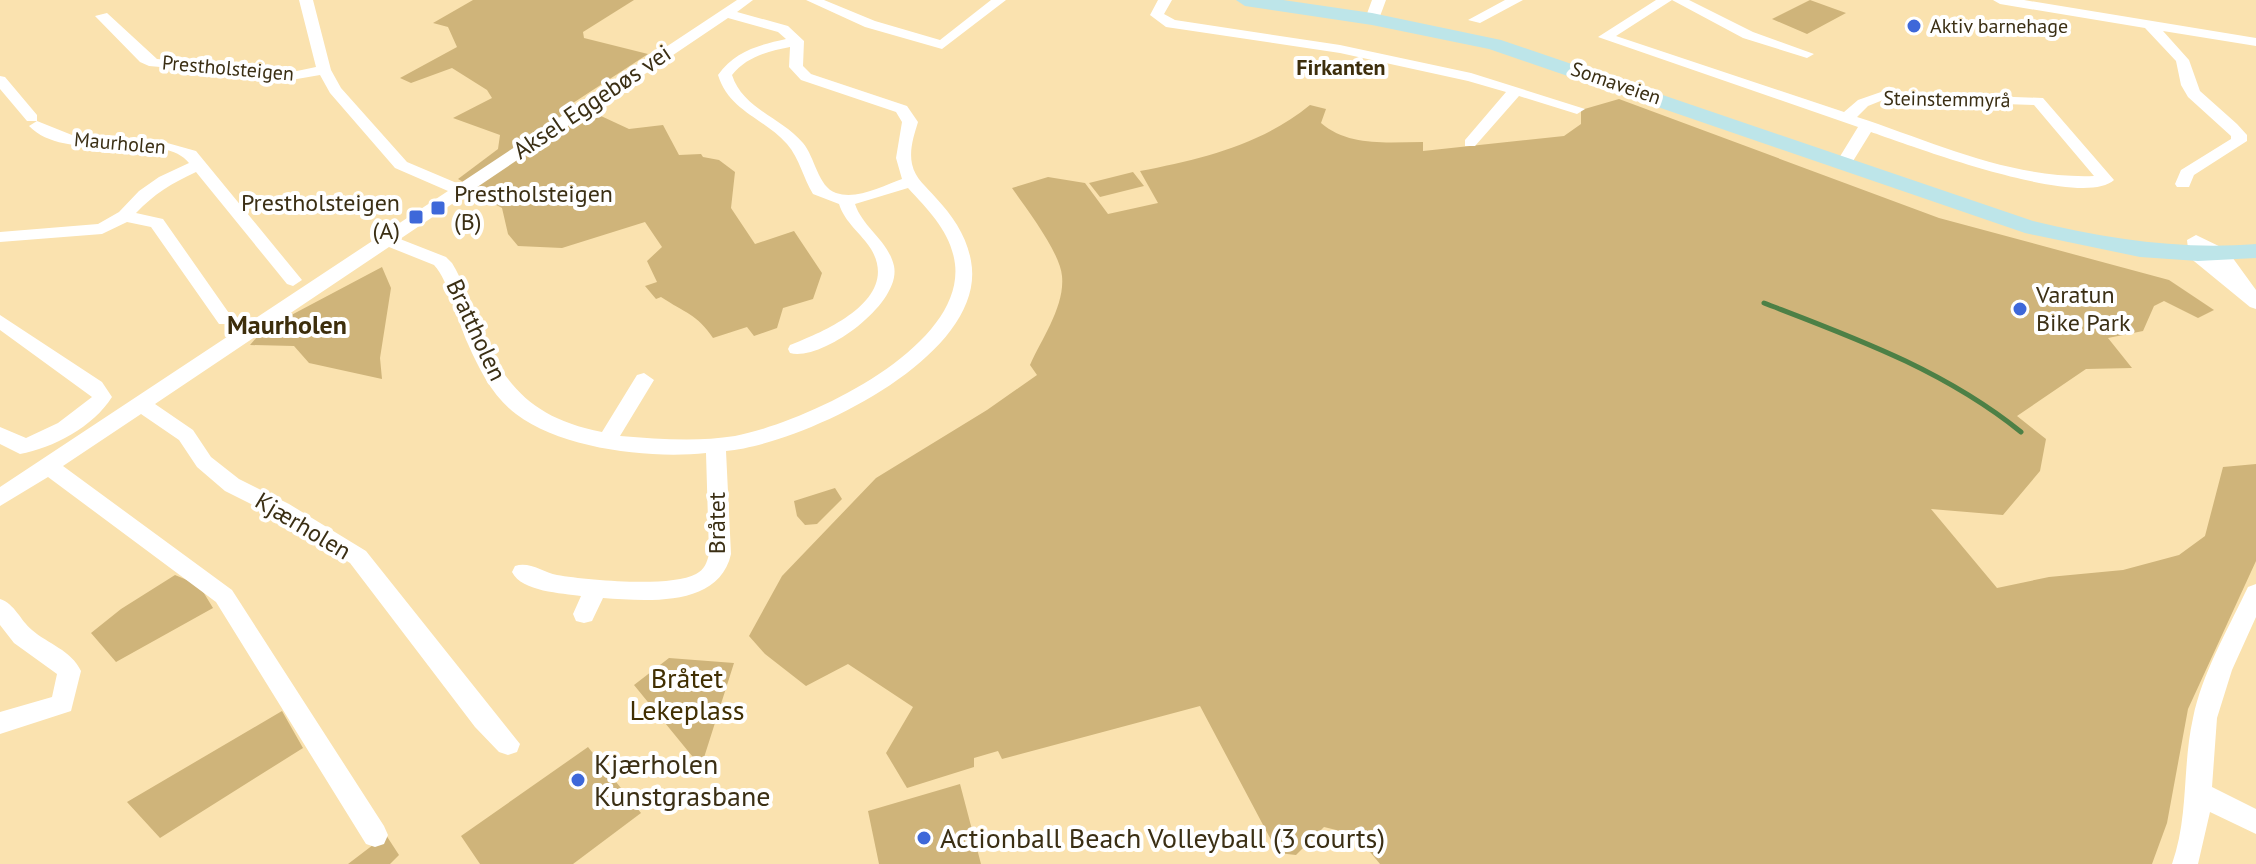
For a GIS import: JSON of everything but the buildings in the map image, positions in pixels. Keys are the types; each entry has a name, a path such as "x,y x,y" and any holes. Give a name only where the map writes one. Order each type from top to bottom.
{"main road":[{"name":"Somaveien","path":"1245,0 1375,9 1543,59 2025,226 2089,241 2196,247 2221,254 2256,251"},
{"name":"Somaveien","path":"2196,247 2256,236"}],"street":[{"path":"306,0 324,70 335,90 401,165 461,190"},
{"name":"Aksel Eggebøs vei","path":"0,498 746,0"},
{"path":"813,0 870,24 942,45 999,0"},
{"name":"Somaveien","path":"1165,0 1157,15 1171,24 1340,49 1516,90 1577,109"},
{"path":"1475,20 1516,0"},
{"path":"1679,0 1748,35 1807,54"},
{"path":"2000,0 2256,42"},
{"name":"Steinstemmyrå","path":"1659,4 1605,37 1846,118 1867,125 2018,173 2055,179 2106,180 2038,101 1881,96 1863,103 1846,118"},
{"path":"726,13 783,29 797,41"},
{"name":"Prestholsteigen","path":"102,16 145,59 154,63 297,75 324,70"},
{"path":"2150,25 2182,60 2187,71 2187,85 2194,96 2239,135 2239,141 2187,173 2183,184"},
{"path":"797,41 796,67 806,77 894,105 906,112 910,122 903,153 911,181 846,201 830,198 819,191 810,163 788,135 743,105 726,81 727,70 741,59 797,41"},
{"name":"Maurholen","path":"0,80 34,122 61,138 182,149 200,164 293,280"},
{"path":"1470,143 1516,90"},
{"name":"Steinstemmyrå","path":"1844,163 1867,125"},
{"name":"Maurholen","path":"0,237 49,231 91,231 111,225 125,216 145,194 200,164"},
{"name":"Brattholen","path":"387,240 440,261 446,267 487,363 509,396 545,421 607,441 660,448 716,448 789,430 821,418 913,356 930,342 956,307 964,274 959,241 952,226 911,181"},
{"path":"797,349 837,333 856,321 869,308 885,279 882,254 852,217 846,201"},
{"path":"125,216 157,223 225,320"},
{"path":"2196,247 2256,303"},
{"path":"2221,254 2256,303"},
{"path":"0,321 95,387 102,397 94,407 34,444 20,447 0,434"},
{"path":"607,441 644,380"},
{"name":"Kjærholen","path":"140,403 186,435 204,462 232,485 282,510 358,557 484,719 508,744"},
{"name":"Bråtet","path":"523,572 542,583 596,589 699,583 714,571 720,554 716,448"},
{"path":"47,466 90,493 174,559 206,576 224,596 375,835"},
{"path":"584,614 596,589"},
{"path":"2185,864 2196,834 2205,717 2222,666 2256,593"},
{"path":"0,608 22,636 69,671 62,704 0,723"},
{"path":"2200,794 2256,822"}],"green space":[{"path":"473,0 634,0 583,32 584,38 648,54 573,103 629,129 663,125 679,155 701,154 719,160 735,172 731,208 755,244 794,231 822,273 813,299 783,308 777,328 754,336 747,327 713,338 696,319 661,297 656,299 645,286 657,282 647,261 662,247 645,222 562,248 518,246 508,234 502,208 458,179 498,149 500,135 453,118 492,98 487,90 452,68 411,83 400,78 457,47 448,27 433,23"},
{"path":"1810,0 1846,13 1807,34 1772,19"},
{"path":"1619,99 1939,218 2169,280 2214,310 2198,318 2164,301 2154,306 2143,331 2108,338 2132,368 2086,369 2017,416 2046,439 2040,471 2003,515 1931,509 1997,588 2049,577 2123,570 2179,555 2205,536 2223,467 2256,464 2256,561 2188,709 2167,823 2152,864 1380,864 1356,835 1324,827 1296,855 1278,853 1200,706 1002,759 998,751 974,758 974,767 907,788 886,753 913,707 848,664 806,686 765,654 749,636 782,576 876,478 987,410 1037,375 1030,365 1052,322 1060,299 1062,276 1049,243 1012,188 1048,177 1085,183 1108,214 1158,203 1140,171 1208,155 1251,140 1310,105 1326,109 1321,123 1344,136 1369,142 1423,142 1423,151 1564,136 1581,124 1581,110"},
{"path":"1133,172 1144,186 1100,197 1089,183"},
{"path":"382,267 391,288 380,358 382,379 309,363 294,346 250,345 263,330"},
{"path":"835,488 842,499 817,524 805,525 797,516 794,501"},
{"path":"175,575 199,585 213,608 116,662 91,633 121,609"},
{"name":"Bråtet Lekeplass","path":"669,658 734,663 701,767 634,685"},
{"path":"282,711 303,748 160,838 127,802"},
{"name":"Kjærholen Kunstgrasbane","path":"588,747 641,813 573,864 480,864 461,836"},
{"name":"Actionball Beach Volleyball (3 courts)","path":"960,784 981,864 879,864 868,811"},
{"path":"386,835 399,855 390,864 348,864"}],"waterway":[{"path":"1764,303 1930,373 1992,410 2021,432"}],"place":[{"name":"Aktiv barnehage","path":"1914,26"},
{"name":"Prestholsteigen (B)","path":"438,208"},
{"name":"Prestholsteigen (A)","path":"416,217"},
{"name":"Varatun Bike Park","path":"2020,309"},
{"name":"Kjærholen Kunstgrasbane","path":"578,780"},
{"name":"Actionball Beach Volleyball (3 courts)","path":"924,838"}],"district":[{"name":"Firkanten","path":"1341,67"},
{"name":"Maurholen","path":"287,325"}]}
